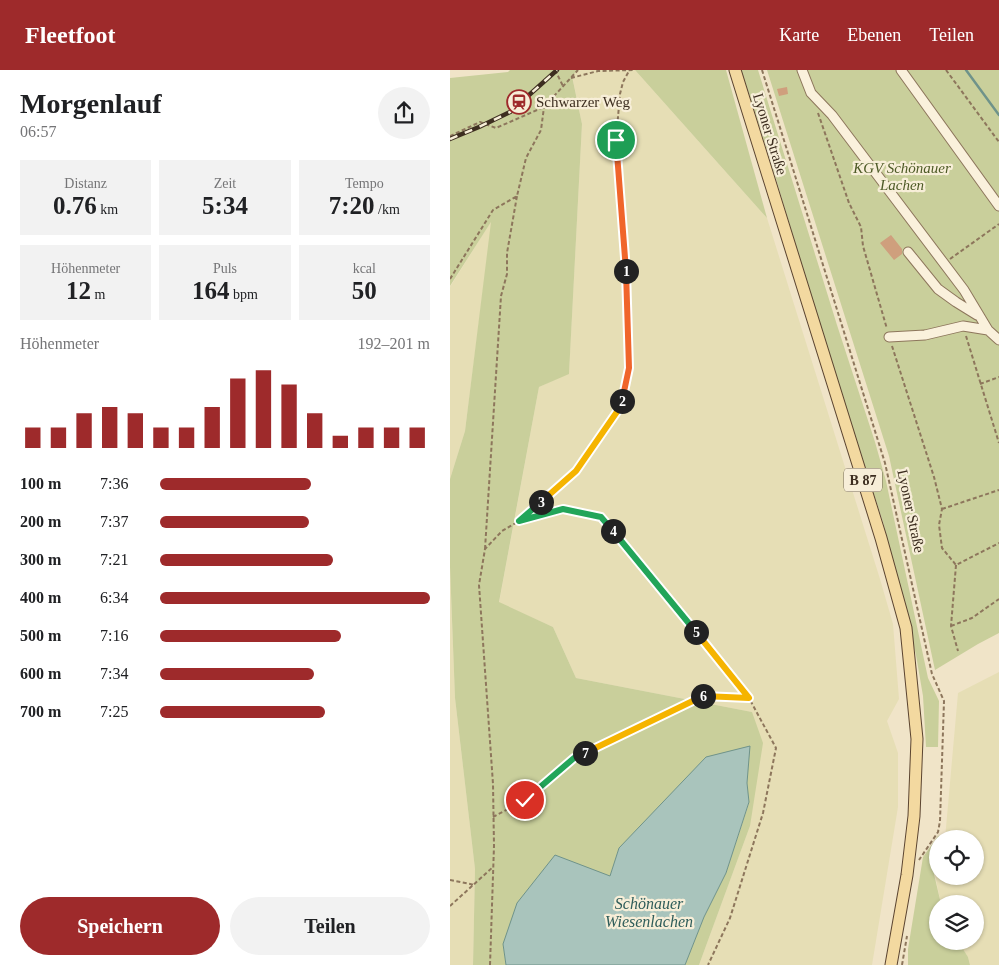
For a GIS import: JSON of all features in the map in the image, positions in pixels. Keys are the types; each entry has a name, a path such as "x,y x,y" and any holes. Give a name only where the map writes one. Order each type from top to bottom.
{"main road":[{"name":"Lyoner Straße","path":"735,70 881,538 906,628 918,740 915,806 907,875 892,965"}],"lane":[{"path":"802,70 811,93 832,115 964,290 988,330 999,340"},
{"path":"901,70 999,206"},
{"path":"908,252 938,289 979,316"},
{"path":"889,338 925,335 964,326 988,330"}],"path":[{"path":"555,70 563,86"},
{"path":"450,136 480,122 496,128 544,107 578,70"},
{"path":"569,79 598,71 635,70"},
{"name":"Lyoner Straße","path":"762,70 885,463 932,674 944,700 940,821 938,832 920,859 918,868"},
{"path":"946,70 999,142"},
{"path":"485,549 502,532 519,521 576,471 621,406 629,368 627,286 616,140 620,94 623,82 629,71"},
{"path":"490,965 493,784 479,585 485,549 501,296 507,274 508,253 517,196 526,158 541,130 544,107"},
{"path":"817,109 849,203 861,227 863,246 889,338 942,509 939,525 942,548 956,565 951,626 958,651"},
{"path":"450,279 494,210 517,196"},
{"path":"951,259 999,224"},
{"path":"964,326 999,443"},
{"path":"980,384 999,377"},
{"path":"942,509 999,490"},
{"path":"519,521 563,509 601,517 654,579 749,698 776,748 763,813 730,918 708,965"},
{"path":"956,565 999,543"},
{"path":"951,626 972,618 999,599"},
{"path":"493,817 525,800 574,758 705,695 749,698"},
{"path":"450,906 493,867"},
{"path":"450,880 475,885"},
{"path":"902,965 907,936"}],"shaded area":[{"path":"578,70 635,70 767,218 893,624 899,699 887,721 898,753 898,807 872,965 699,965 750,826 752,712 576,678 553,627 499,603 539,387 569,373 582,124 572,75"},
{"path":"492,220 465,431 450,479 450,287"},
{"path":"450,567 455,698 475,869 473,965 450,965"},
{"path":"999,672 999,965 970,965 964,950 984,950 984,895 939,895 937,885 984,885 984,830 946,830 958,693"}],"green space":[{"path":"510,70 578,70 572,76 582,124 569,374 539,387 499,602 553,627 576,678 752,712 763,743 750,826 699,965 685,965 704,917 726,873 749,803 747,783 749,746 619,848 610,876 503,944 506,965 473,965 475,869 455,698 450,567 450,479 465,431 491,222 450,286 450,78 508,72"},
{"path":"635,70 726,70 767,218"},
{"path":"741,70 758,70 875,442 886,481 928,678 939,701 938,747 926,747 923,696 916,655 883,522 835,376 770,159"},
{"name":"KGV Schönauer Lachen","path":"767,70 999,70 999,633 935,670 889,456"},
{"path":"929,849 929,885 937,885 939,895 929,895 929,950 964,950 970,965 908,965 908,949 923,857"}],"water":[{"name":"Schönauer Wiesenlachen","path":"750,746 747,783 749,802 726,873 704,917 685,965 506,965 503,944 517,903 555,855 610,876 619,848 706,757"}],"building":[{"path":"787,87 788,94 779,96 777,89"},
{"path":"891,235 902,249 902,254 894,260 880,243"}],"waterway":[{"path":"966,70 999,115"}],"railway":[{"path":"450,139 510,112 557,70"}],"place":[{"name":"Schwarzer Weg","path":"519,102"}],"route":[{"path":"525,800 574,758 705,695 749,698 654,579 601,517 563,509 519,521 566,482 576,471 621,406 629,368 627,286 616,140"}]}
